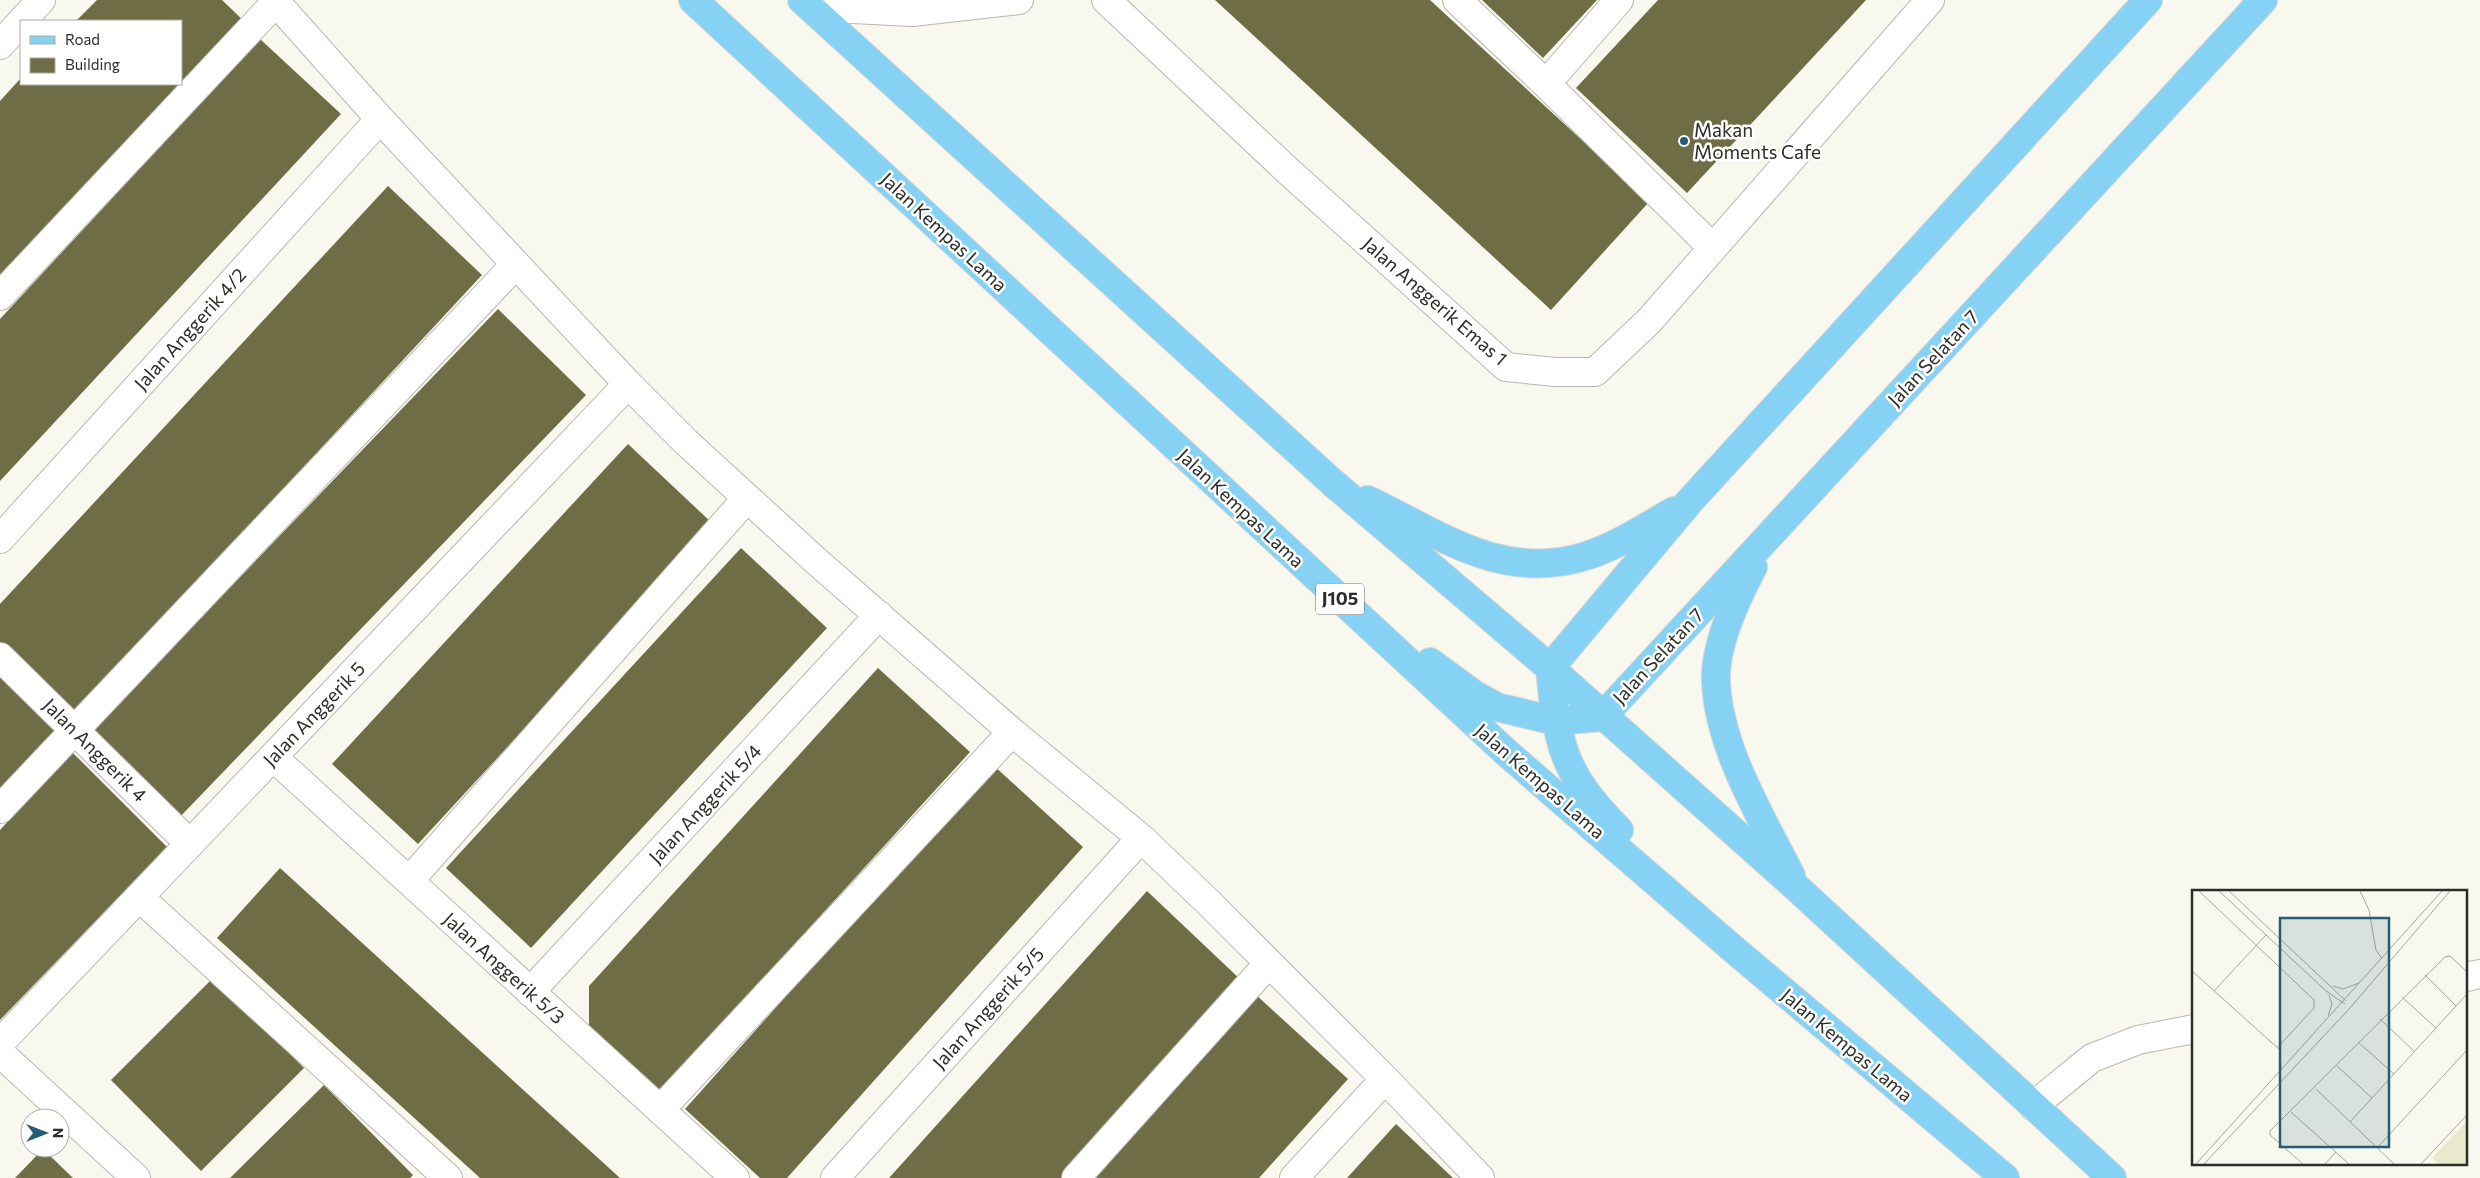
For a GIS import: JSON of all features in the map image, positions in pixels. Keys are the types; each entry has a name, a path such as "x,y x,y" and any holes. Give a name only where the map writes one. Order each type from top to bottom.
{"main road":[{"name":"Jalan Kempas Lama","path":"693,0 1508,754 1732,948 2005,1178"},
{"path":"802,0 1333,483 1550,668 1797,888 2112,1178"},
{"path":"1732,948 1662,872 1604,815 1581,788 1565,757 1555,720 1550,668 1689,502 2148,0"},
{"name":"Jalan Selatan 7","path":"1602,716 2263,0"},
{"path":"1333,483 1476,553 1501,561 1548,564 1587,556 1622,540 1689,502"},
{"path":"1767,539 1737,598 1723,638 1716,681 1724,734 1752,799 1797,888"},
{"path":"1314,576 1475,695 1496,707 1555,720 1602,716"}],"street":[{"path":"22,20 41,0"},
{"path":"822,0 833,8 912,12 1020,0"},
{"name":"Jalan Anggerik Emas 1","path":"1106,0 1287,170 1506,367 1555,372 1595,372 1649,321 1921,3"},
{"path":"1457,0 1546,84 1713,248"},
{"path":"1546,84 1619,0"},
{"path":"0,296 275,1 380,119 628,384 686,442 1012,732 1141,838 1207,901 1385,1079 1480,1178"},
{"path":"0,44 20,23"},
{"name":"Jalan Anggerik 4/2","path":"0,539 380,119"},
{"path":"0,809 516,264"},
{"name":"Jalan Anggerik 5","path":"0,1043 628,384"},
{"path":"409,881 747,498"},
{"name":"Jalan Anggerik 5/4","path":"530,992 880,615"},
{"name":"Jalan Anggerik 4","path":"0,657 190,844"},
{"path":"660,1110 1012,732"},
{"name":"Jalan Anggerik 5/3","path":"273,757 735,1178"},
{"name":"Jalan Anggerik 5/5","path":"835,1178 1141,838"},
{"path":"139,897 448,1178"},
{"path":"1076,1178 1268,964"},
{"path":"2033,1106 2092,1058 2138,1040 2192,1029"},
{"path":"0,1052 136,1178"},
{"path":"1294,1178 1385,1079"}],"building":[{"path":"97,0 222,0 246,23 0,278 0,101 20,79 20,85 182,85 182,20 77,20"},
{"path":"1215,0 1430,0 1649,202 1551,310"},
{"path":"1482,0 1597,0 1543,58"},
{"name":"Makan Moments Cafe","path":"1658,0 1866,0 1687,193 1576,88"},
{"path":"260,39 341,114 0,481 0,319"},
{"path":"388,186 482,275 73,715 0,645 0,604"},
{"path":"498,309 586,395 177,820 89,734"},
{"path":"628,444 713,524 418,844 332,764"},
{"path":"741,548 827,628 531,948 446,868"},
{"path":"878,668 970,752 656,1096 589,1033 589,986"},
{"path":"0,674 62,733 0,799"},
{"path":"72,752 167,847 0,1020 0,830"},
{"path":"993,765 1083,847 787,1178 760,1178 685,1109"},
{"path":"280,868 620,1178 480,1178 217,938"},
{"path":"1147,891 1242,981 1063,1178 889,1178"},
{"path":"214,977 304,1068 201,1171 111,1080"},
{"path":"1255,994 1348,1079 1259,1178 1090,1178"},
{"path":"324,1085 413,1175 410,1178 230,1178"},
{"path":"1396,1124 1453,1178 1347,1178"},
{"path":"34,1158 52,1158 73,1178 15,1178"}],"place":[{"name":"Makan Moments Cafe","path":"1684,141"}]}
